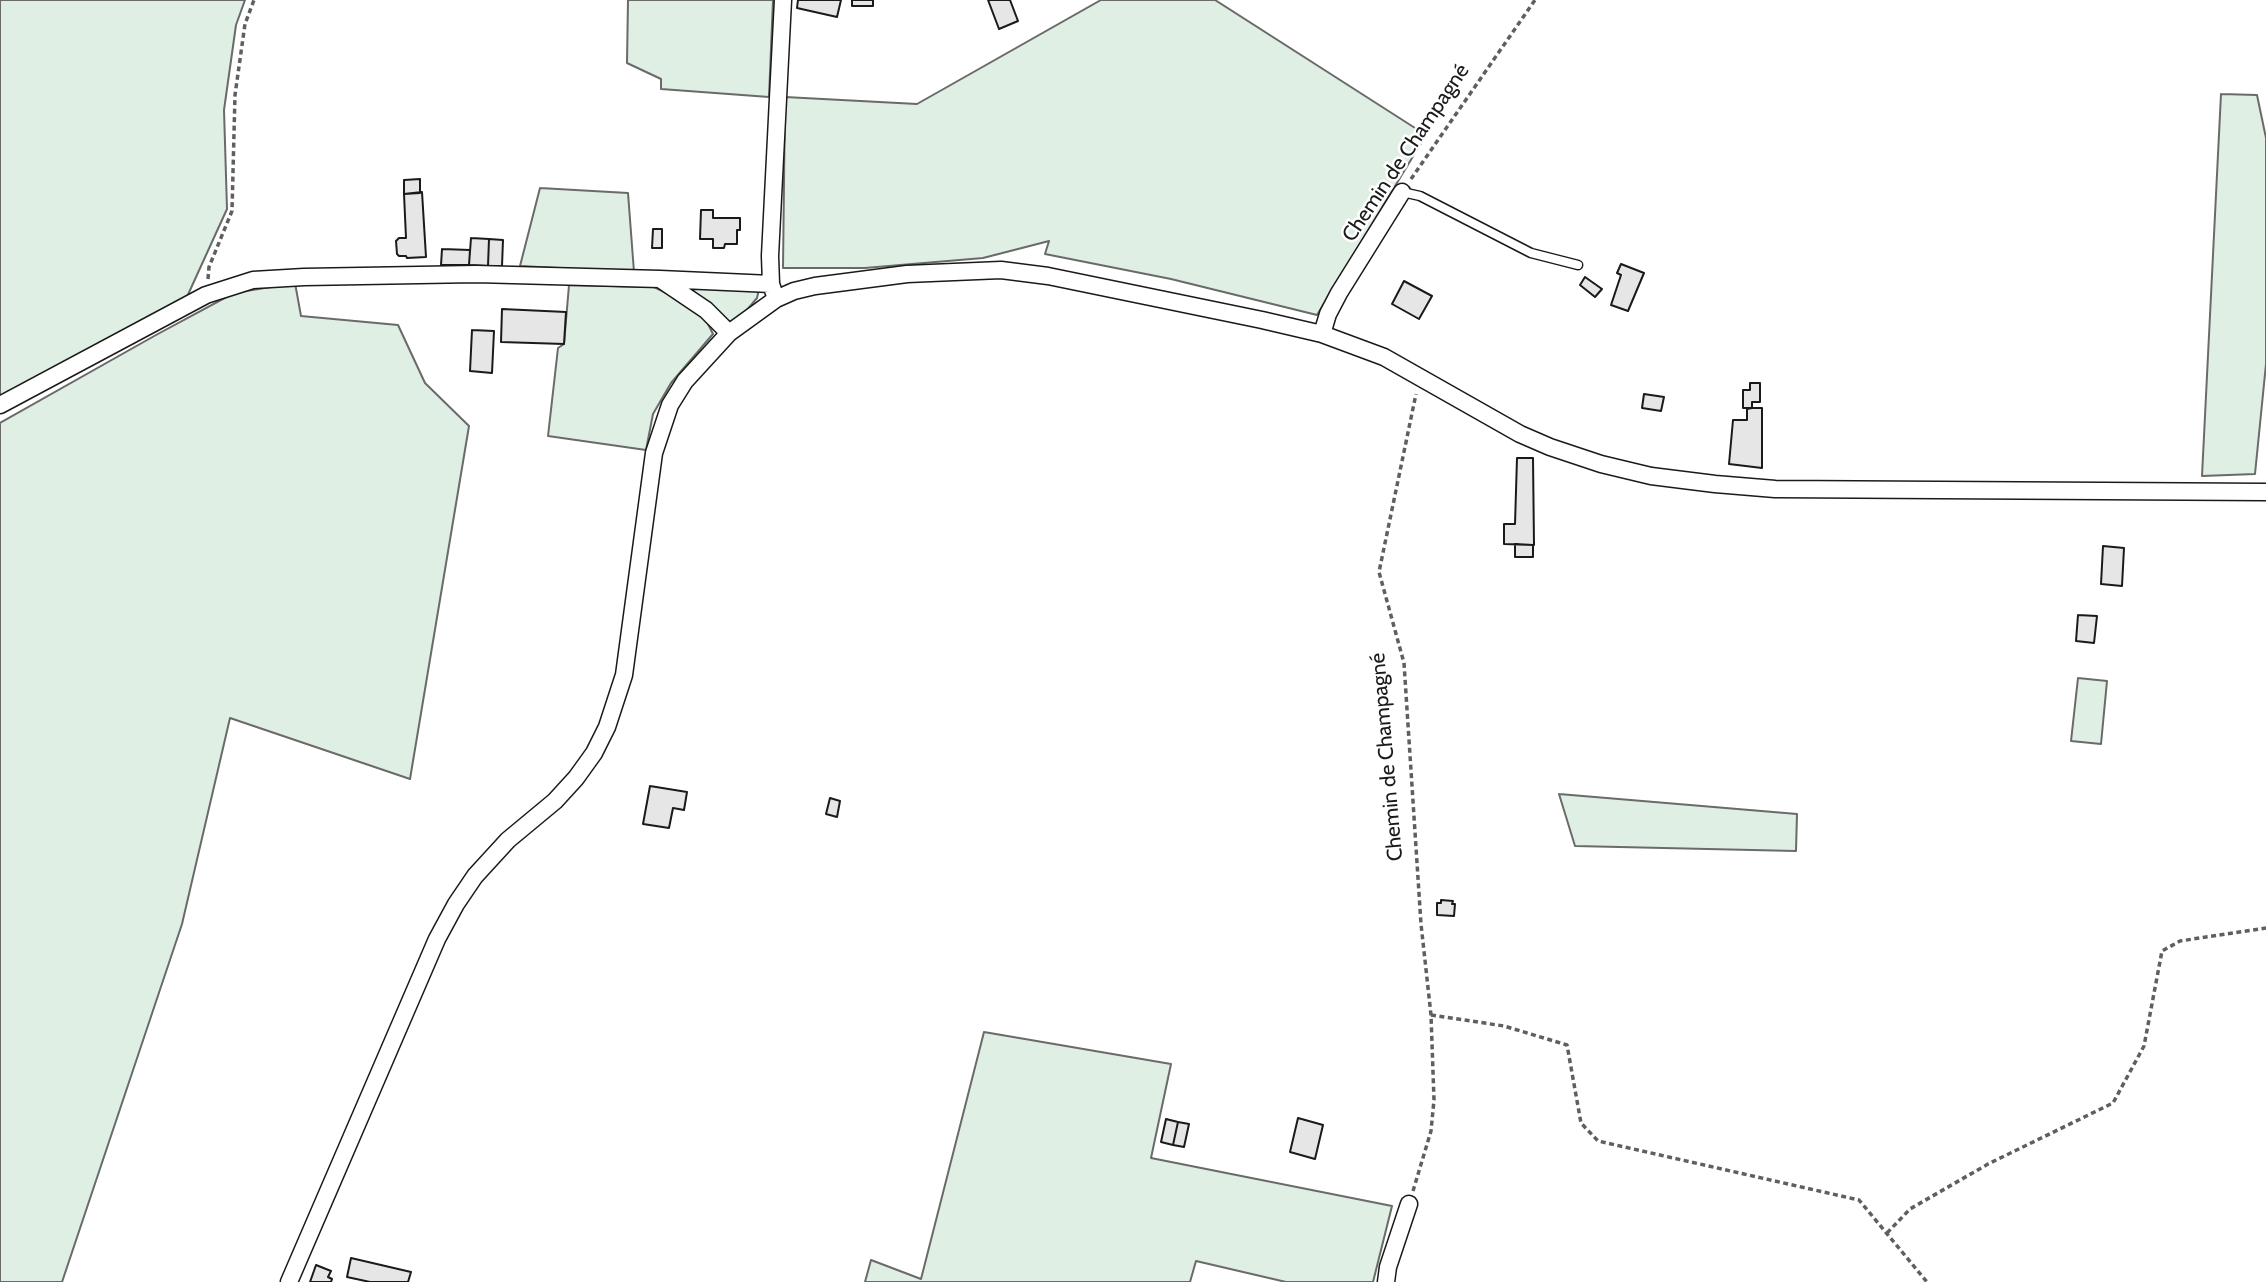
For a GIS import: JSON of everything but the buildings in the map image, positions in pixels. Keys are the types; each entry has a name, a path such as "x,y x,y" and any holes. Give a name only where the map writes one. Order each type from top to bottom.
{"street":[{"path":"774,291 770,256 783,0"},
{"name":"Chemin de Champagné","path":"1322,334 1328,314 1339,293 1402,192"},
{"path":"0,405 206,295 253,280 475,274 660,279 774,291 948,270 1001,270 1115,289 1322,334 1384,357 1520,434 1550,447 1601,464 1651,476 1715,485 1775,489 2266,492"},
{"path":"660,279 706,310 729,333"},
{"path":"289,1282 437,939 456,904 475,876 508,839 555,801 576,778 594,752 607,726 624,675 648,488 660,431 670,405 685,381 729,333 774,291"},
{"path":"1385,1282 1409,1204"}],"lane":[{"path":"1402,192 1420,196 1531,253 1578,265"}],"path":[{"path":"206,295 209,267 232,211 235,95 245,24 254,0"},
{"name":"Chemin de Champagné","path":"1402,192 1535,0"},
{"name":"Chemin de Champagné","path":"1409,1204 1431,1131 1434,1100 1431,1015 1421,924 1404,663 1379,572 1415,403 1418,375"},
{"path":"1886,1233 1910,1209 1988,1164 2113,1103 2144,1046 2162,951 2180,941 2266,929"},
{"path":"1431,1015 1504,1026 1567,1045 1581,1123 1598,1141 1859,1200 1927,1282"}],"green space":[{"path":"0,0 245,0 236,25 224,110 227,209 186,299 0,398"},
{"path":"628,0 773,0 769,97 661,89 661,79 627,63"},
{"path":"1101,0 1215,0 1426,135 1317,315 1171,279 1045,254 1049,241 983,258 865,268 783,268 785,97 917,104"},
{"path":"2221,94 2257,95 2266,138 2266,364 2255,474 2202,476"},
{"path":"540,188 628,193 634,272 520,266"},
{"path":"295,283 301,316 398,325 425,383 469,426 410,779 230,718 182,924 62,1282 0,1282 0,423 234,293"},
{"path":"677,284 759,289 757,298 747,310 736,320 727,323"},
{"path":"569,285 654,287 681,300 705,318 713,334 671,383 653,414 646,450 548,436 558,348 564,344"},
{"path":"2078,678 2107,681 2101,744 2071,741"},
{"path":"1559,794 1797,814 1796,851 1575,846"},
{"path":"984,1032 1171,1064 1151,1158 1392,1206 1373,1282 1286,1282 1196,1261 1190,1282 865,1282 871,1260 921,1279"}]}
